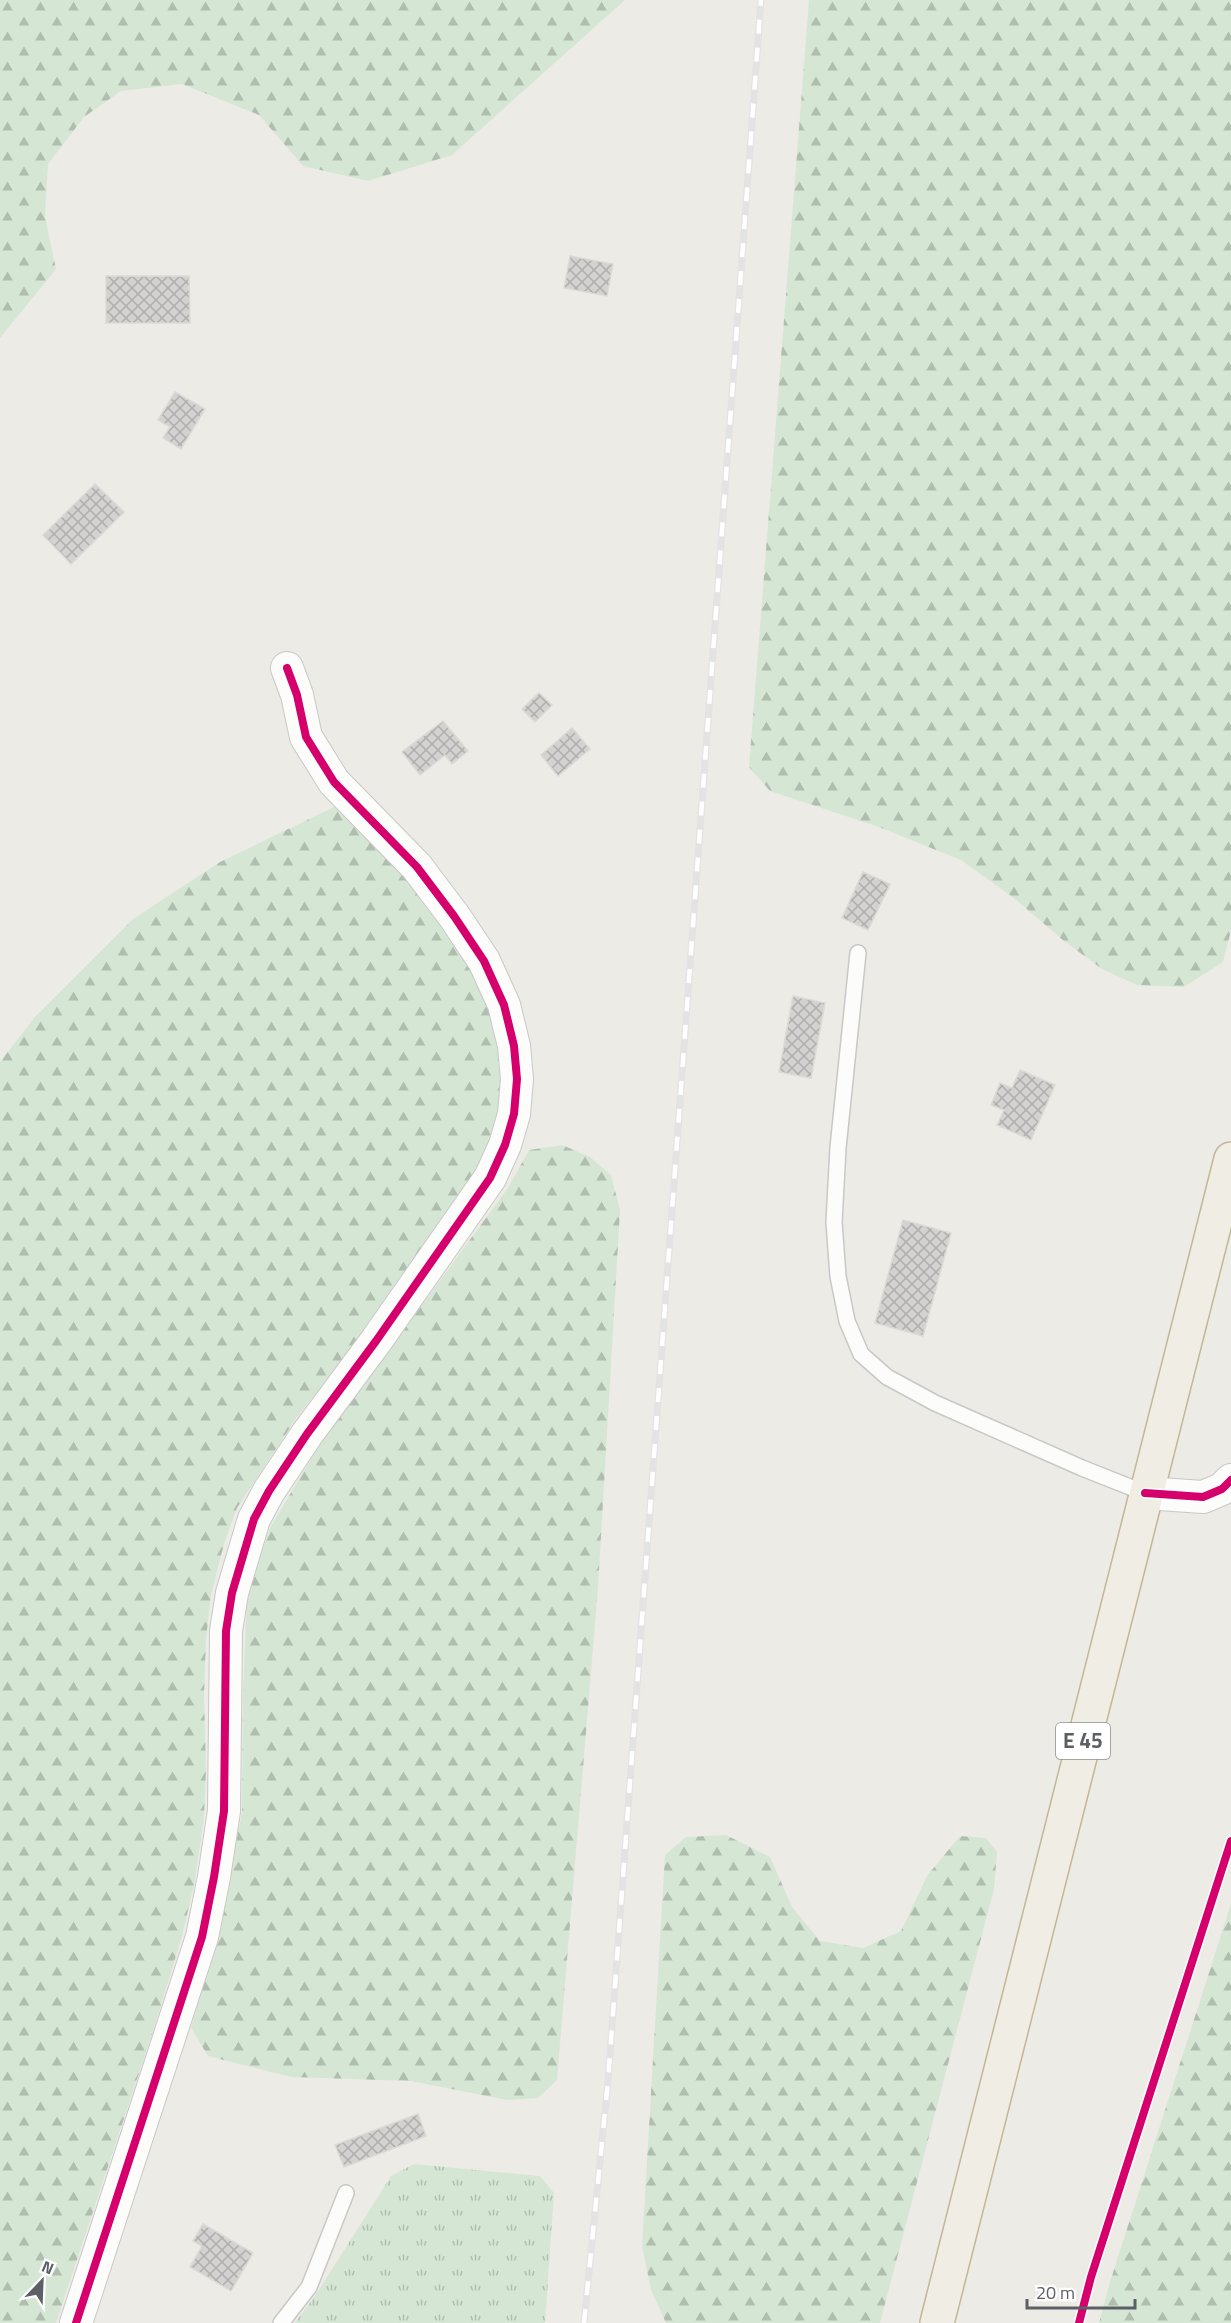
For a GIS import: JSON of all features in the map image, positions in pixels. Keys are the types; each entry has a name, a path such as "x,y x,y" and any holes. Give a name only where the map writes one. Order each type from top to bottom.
{"highway":[{"name":"E 45","path":"937,2323 1231,1159"}],"street":[{"path":"76,2323 204,1927 224,1810 226,1631 232,1593 254,1519 269,1491 307,1434 396,1313 490,1178 506,1145 514,1114 517,1079 514,1046 504,1005 484,961 417,867 334,782 306,737 297,695 287,668"},
{"path":"1145,1493 1203,1497 1222,1489 1231,1480"}],"lane":[{"path":"858,953 838,1148 834,1222 838,1276 847,1321 861,1354 887,1377 935,1403 1082,1468 1145,1493"},
{"path":"281,2323 309,2287 346,2193"}],"green space":[{"path":"0,0 625,0 452,155 368,181 303,166 259,115 182,84 121,91 84,117 48,164 45,217 56,269 0,338"},
{"path":"809,0 1231,0 1231,930 1223,962 1184,987 1137,985 1102,969 1064,941 1015,899 961,860 876,826 770,791 749,767"},
{"path":"334,807 350,816 408,876 476,969 491,1011 501,1051 503,1082 499,1113 492,1141 477,1171 366,1329 297,1417 237,1508 224,1544 211,1595 206,1639 204,1697 206,1769 204,1817 195,1880 182,1936 155,2025 56,2323 0,2323 0,1062 34,1018 133,919 220,862"},
{"path":"562,1145 590,1157 611,1175 620,1210 598,1588 557,2080 538,2098 507,2100 411,2081 291,2077 208,2056 191,2028 217,1934 242,1813 243,1691 247,1597 270,1528 321,1442 508,1188 529,1150"},
{"path":"726,1835 770,1857 792,1907 820,1941 863,1948 901,1931 927,1876 960,1836 986,1838 997,1852 994,1889 880,2323 666,2323 651,2290 642,2246 665,1855 686,1837"},
{"path":"1231,1904 1231,2323 1099,2323 1110,2282"},
{"path":"414,2164 540,2176 554,2193 545,2323 295,2323 317,2293 391,2176"}],"building":[{"path":"570,256 613,264 607,296 564,288"},
{"path":"106,276 189,276 190,323 106,323"},
{"path":"175,392 205,409 181,449 163,438 170,427 158,420"},
{"path":"95,484 124,512 71,564 43,535"},
{"path":"539,693 552,705 535,722 522,709"},
{"path":"443,721 468,751 452,764 445,755 420,775 402,752"},
{"path":"572,728 590,749 558,776 541,755"},
{"path":"863,872 890,884 868,930 842,918"},
{"path":"793,996 825,1003 811,1078 779,1072"},
{"path":"1020,1070 1055,1085 1031,1140 997,1125 1004,1110 991,1105 1000,1083 1012,1088"},
{"path":"903,1220 951,1233 923,1336 875,1323"},
{"path":"418,2114 426,2136 344,2167 335,2145"},
{"path":"203,2224 253,2253 231,2291 190,2267 202,2246 193,2241"}],"railway":[{"path":"584,2323 608,2081 761,0"}],"cycle path":[{"path":"76,2323 202,1937 224,1811 226,1631 232,1593 254,1519 269,1491 307,1434 376,1341 490,1178 505,1145 514,1114 517,1079 514,1046 504,1005 484,961 417,867 334,782 306,737 297,695 287,668"},
{"path":"1145,1493 1203,1497 1222,1489 1231,1480"},
{"path":"1079,2323 1091,2277 1231,1841"}]}
